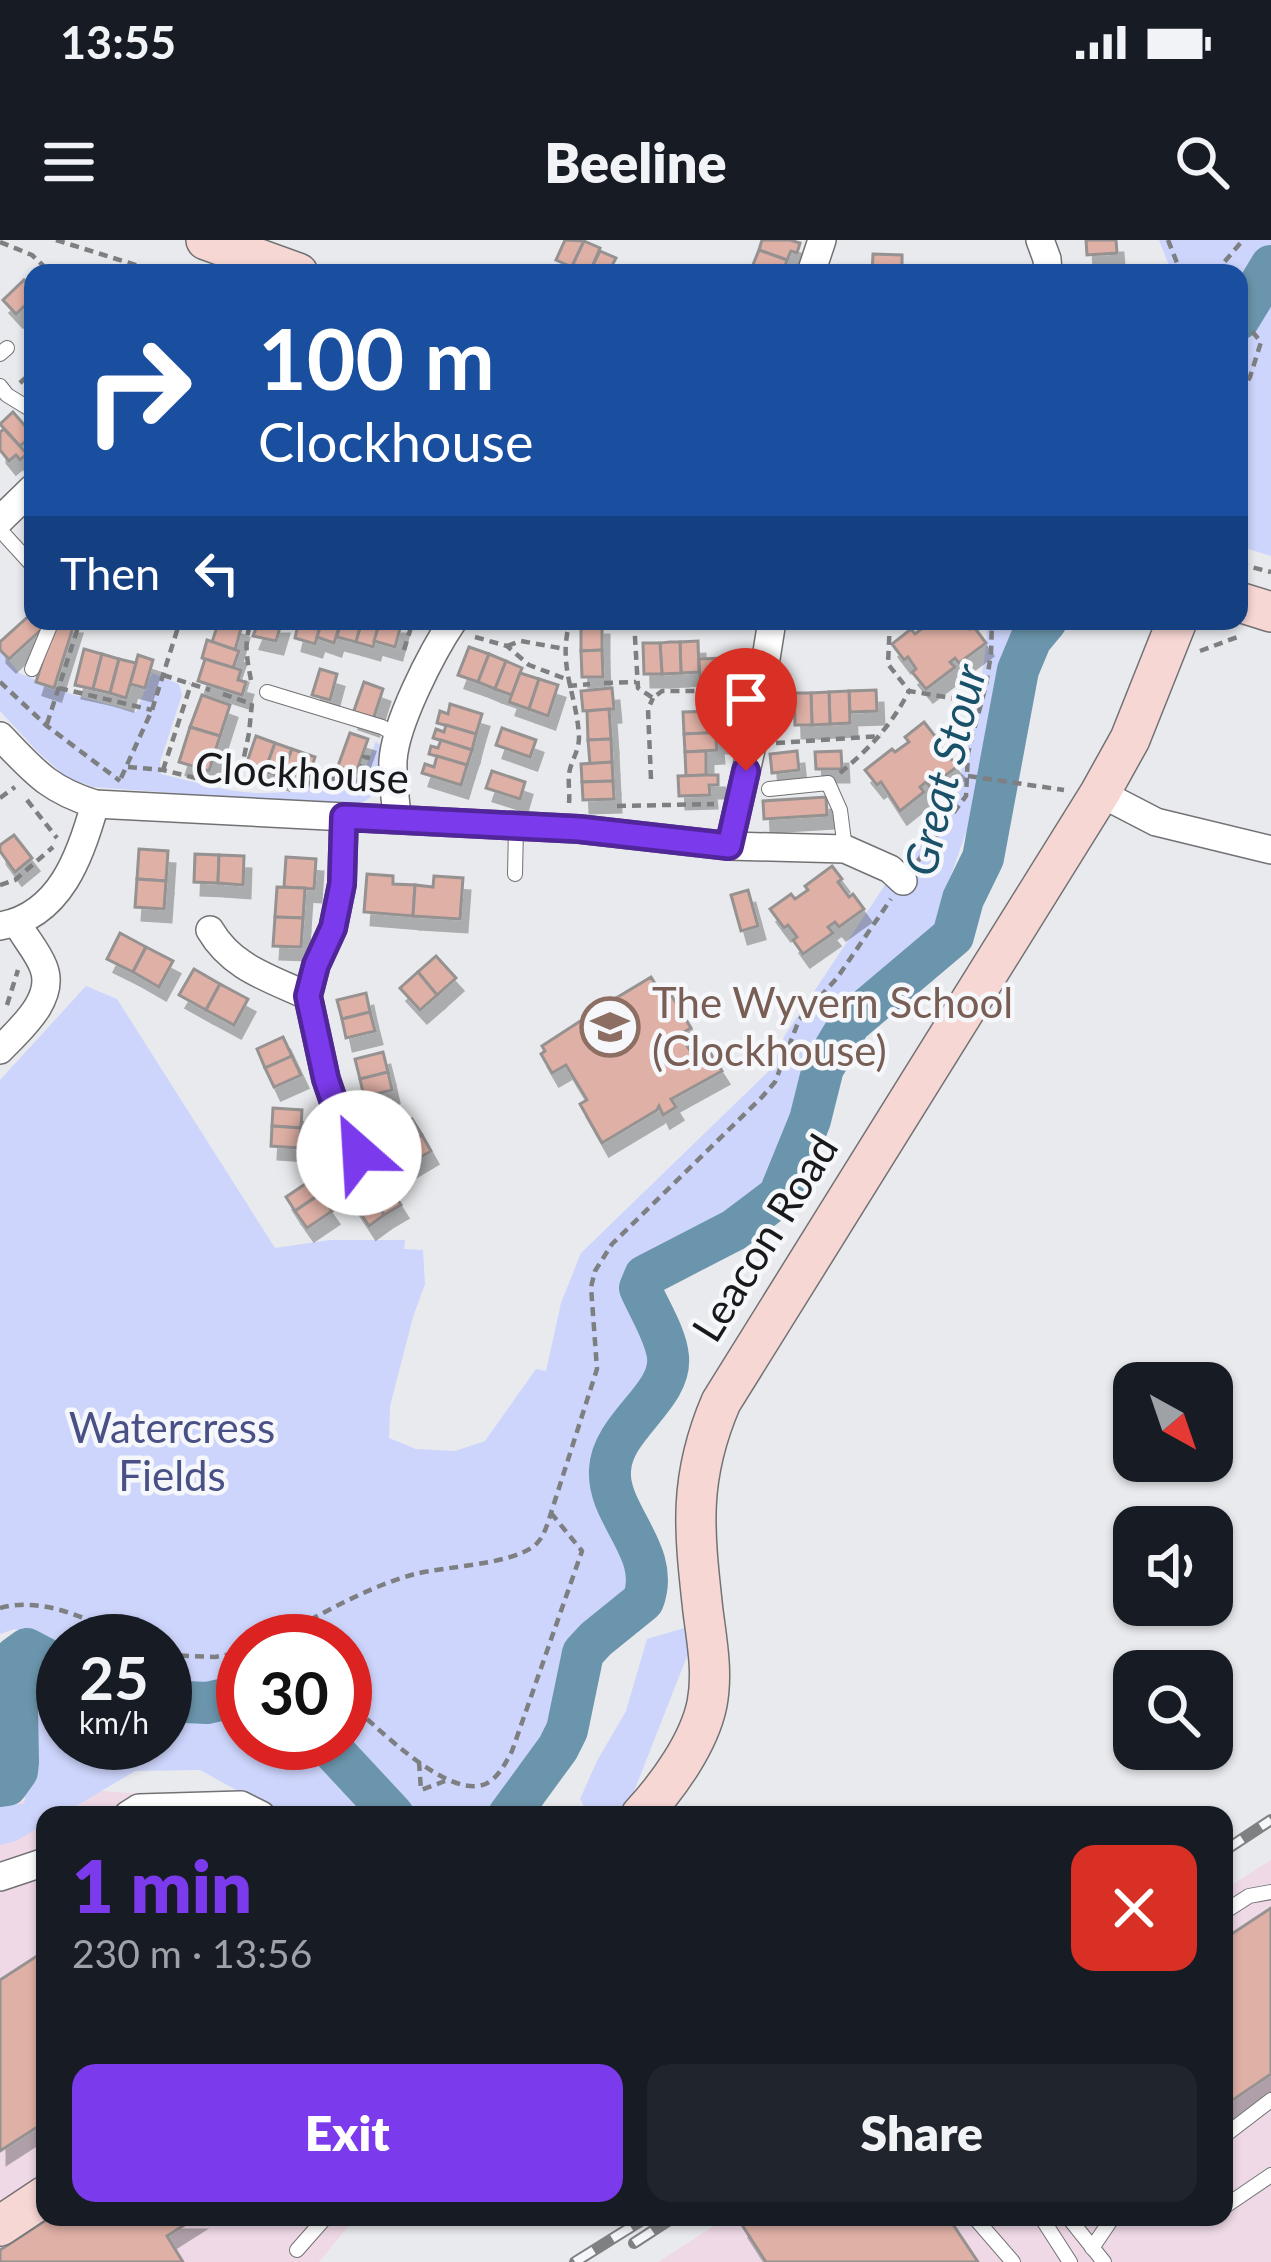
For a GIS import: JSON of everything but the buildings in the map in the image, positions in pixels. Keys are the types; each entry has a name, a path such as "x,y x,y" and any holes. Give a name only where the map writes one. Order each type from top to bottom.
{"street":[{"path":"206,240 273,264"},
{"path":"0,520 24,497"},
{"path":"397,819 396,748 415,694 447,630"},
{"path":"729,846 752,745 770,630"},
{"name":"Leacon Road","path":"648,1806 682,1759 706,1706 710,1669 694,1513 702,1453 721,1402 1100,793 1130,739 1173,631"},
{"name":"Clockhouse","path":"0,736 63,794 344,817 579,829 729,846 845,849 890,869 903,881"},
{"path":"1100,793 1156,822 1271,850"},
{"path":"0,1050 43,998 48,981 43,965 9,924 53,898 111,797"},
{"path":"338,1166 359,1153 340,1120 326,1079 308,996 333,928 342,884 344,817"},
{"path":"210,930 235,961 308,996"},
{"path":"0,1876 36,1865"},
{"path":"0,2226 36,2202"}],"lane":[{"path":"0,386 24,405"},
{"path":"0,530 24,556"},
{"path":"32,669 48,630"},
{"path":"267,692 382,727 396,748"},
{"path":"769,789 828,783 840,810 845,849"},
{"path":"515,874 516,826"},
{"path":"1233,1906 1249,1896 1271,1892"},
{"path":"1233,2129 1271,2100"},
{"path":"1233,2201 1271,2175"},
{"path":"297,2250 318,2226"},
{"path":"982,2226 1013,2262"},
{"path":"1047,2226 1070,2262"},
{"path":"1075,2226 1104,2262"},
{"path":"1092,2248 1107,2226"}],"path":[{"path":"56,240 132,264"},
{"path":"1223,264 1243,240"},
{"path":"0,242 42,264"},
{"path":"1248,329 1261,342 1248,381"},
{"path":"46,726 77,630"},
{"path":"0,682 111,797 152,710 177,630"},
{"path":"238,786 252,704 248,630"},
{"path":"468,630 507,646 529,665 567,682 590,684"},
{"path":"568,630 567,682 579,740 569,772 568,809 579,829"},
{"path":"634,630 636,682 653,698"},
{"path":"890,630 888,664 909,691 982,703"},
{"path":"319,1614 413,1575 516,1555 544,1534 597,1369 591,1287 600,1261 775,1082 799,1020 837,978 963,802 970,742 992,654 992,630"},
{"path":"1173,631 1194,653 1229,630"},
{"path":"507,646 521,641 565,649"},
{"path":"163,675 210,690"},
{"path":"604,683 636,682"},
{"path":"163,770 191,684"},
{"path":"651,779 648,709 653,698 662,691 739,691 760,686"},
{"path":"59,688 152,710"},
{"path":"828,783 874,745 909,691"},
{"path":"252,704 267,692"},
{"path":"223,694 252,704"},
{"path":"752,745 881,736"},
{"path":"277,789 360,774 364,758 396,748"},
{"path":"128,767 221,784"},
{"path":"968,776 1033,787"},
{"path":"0,885 15,880 61,842 16,787"},
{"path":"606,807 720,803"},
{"path":"5,1010 21,958"},
{"path":"372,1723 446,1780 477,1787 500,1772 512,1751 582,1551 551,1513"},
{"path":"0,1608 21,1604 69,1614"},
{"path":"419,1762 422,1790 446,1780"}],"shaded area":[{"path":"89,1790 208,1799 221,1806 36,1806 36,2226 349,2226 319,2262 0,2262 0,1805"},
{"path":"1271,1860 1271,2262 658,2262 714,2226 1233,2226 1233,1884"}],"green space":[{"path":"1159,240 1271,240 1271,556 1248,549 1248,264 1168,264"},
{"name":"Watercress Fields","path":"986,630 1020,630 1006,667 988,770 945,892 942,928 871,983 833,1024 809,1073 788,1151 762,1197 727,1223 648,1258 630,1278 627,1301 654,1371 608,1432 598,1474 630,1561 630,1595 577,1644 568,1665 556,1734 503,1806 407,1806 372,1765 372,1614 216,1614 216,1688 209,1690 192,1690 192,1614 36,1614 36,1639 15,1629 0,1634 0,1080 86,986 117,999 275,1248 330,1240 405,1240 404,1249 423,1250 425,1284 390,1406 389,1438 416,1449 455,1451 485,1441 536,1369 546,1371 561,1303 581,1253 772,1068 785,1035 899,864 933,822 952,775 962,775 962,746 981,680"},
{"path":"0,650 19,673 136,712 152,673 179,684 182,695 160,762 161,774 240,792 290,791 362,777 376,741 384,750 378,785 370,798 353,806 93,787 66,777 0,711"},
{"path":"691,1626 691,1646 633,1794 622,1806 584,1806 580,1799 626,1711 647,1639"},
{"path":"216,1715 216,1770 334,1770 364,1806 266,1806 200,1770 135,1771 76,1806 36,1806 36,1829 0,1845 0,1804 24,1804 36,1726 36,1770 192,1770 192,1720"}],"waterway":[{"name":"Great Stour","path":"1248,304 1271,266"},
{"name":"Great Stour","path":"516,1806 567,1730 583,1653 643,1601 645,1566 611,1487 610,1470 620,1439 667,1372 664,1340 640,1288 645,1276 734,1230 779,1196 810,1120 823,1068 850,1023 953,936 963,899 983,858 1018,670 1038,630"},
{"name":"Great Stour","path":"0,1786 7,1785 17,1771 16,1657 27,1649 36,1654"},
{"name":"Great Stour","path":"192,1702 216,1701"},
{"name":"Great Stour","path":"351,1770 385,1806"}],"railway":[{"path":"1233,1845 1271,1820"},
{"path":"575,2262 633,2226"},
{"path":"634,2243 660,2226"}],"place":[{"name":"The Wyvern School (Clockhouse)","path":"610,1027"}],"route":[{"path":"359,1153 340,1120 326,1079 308,996 333,928 342,884 344,817 579,829 729,846 746,771"}]}
